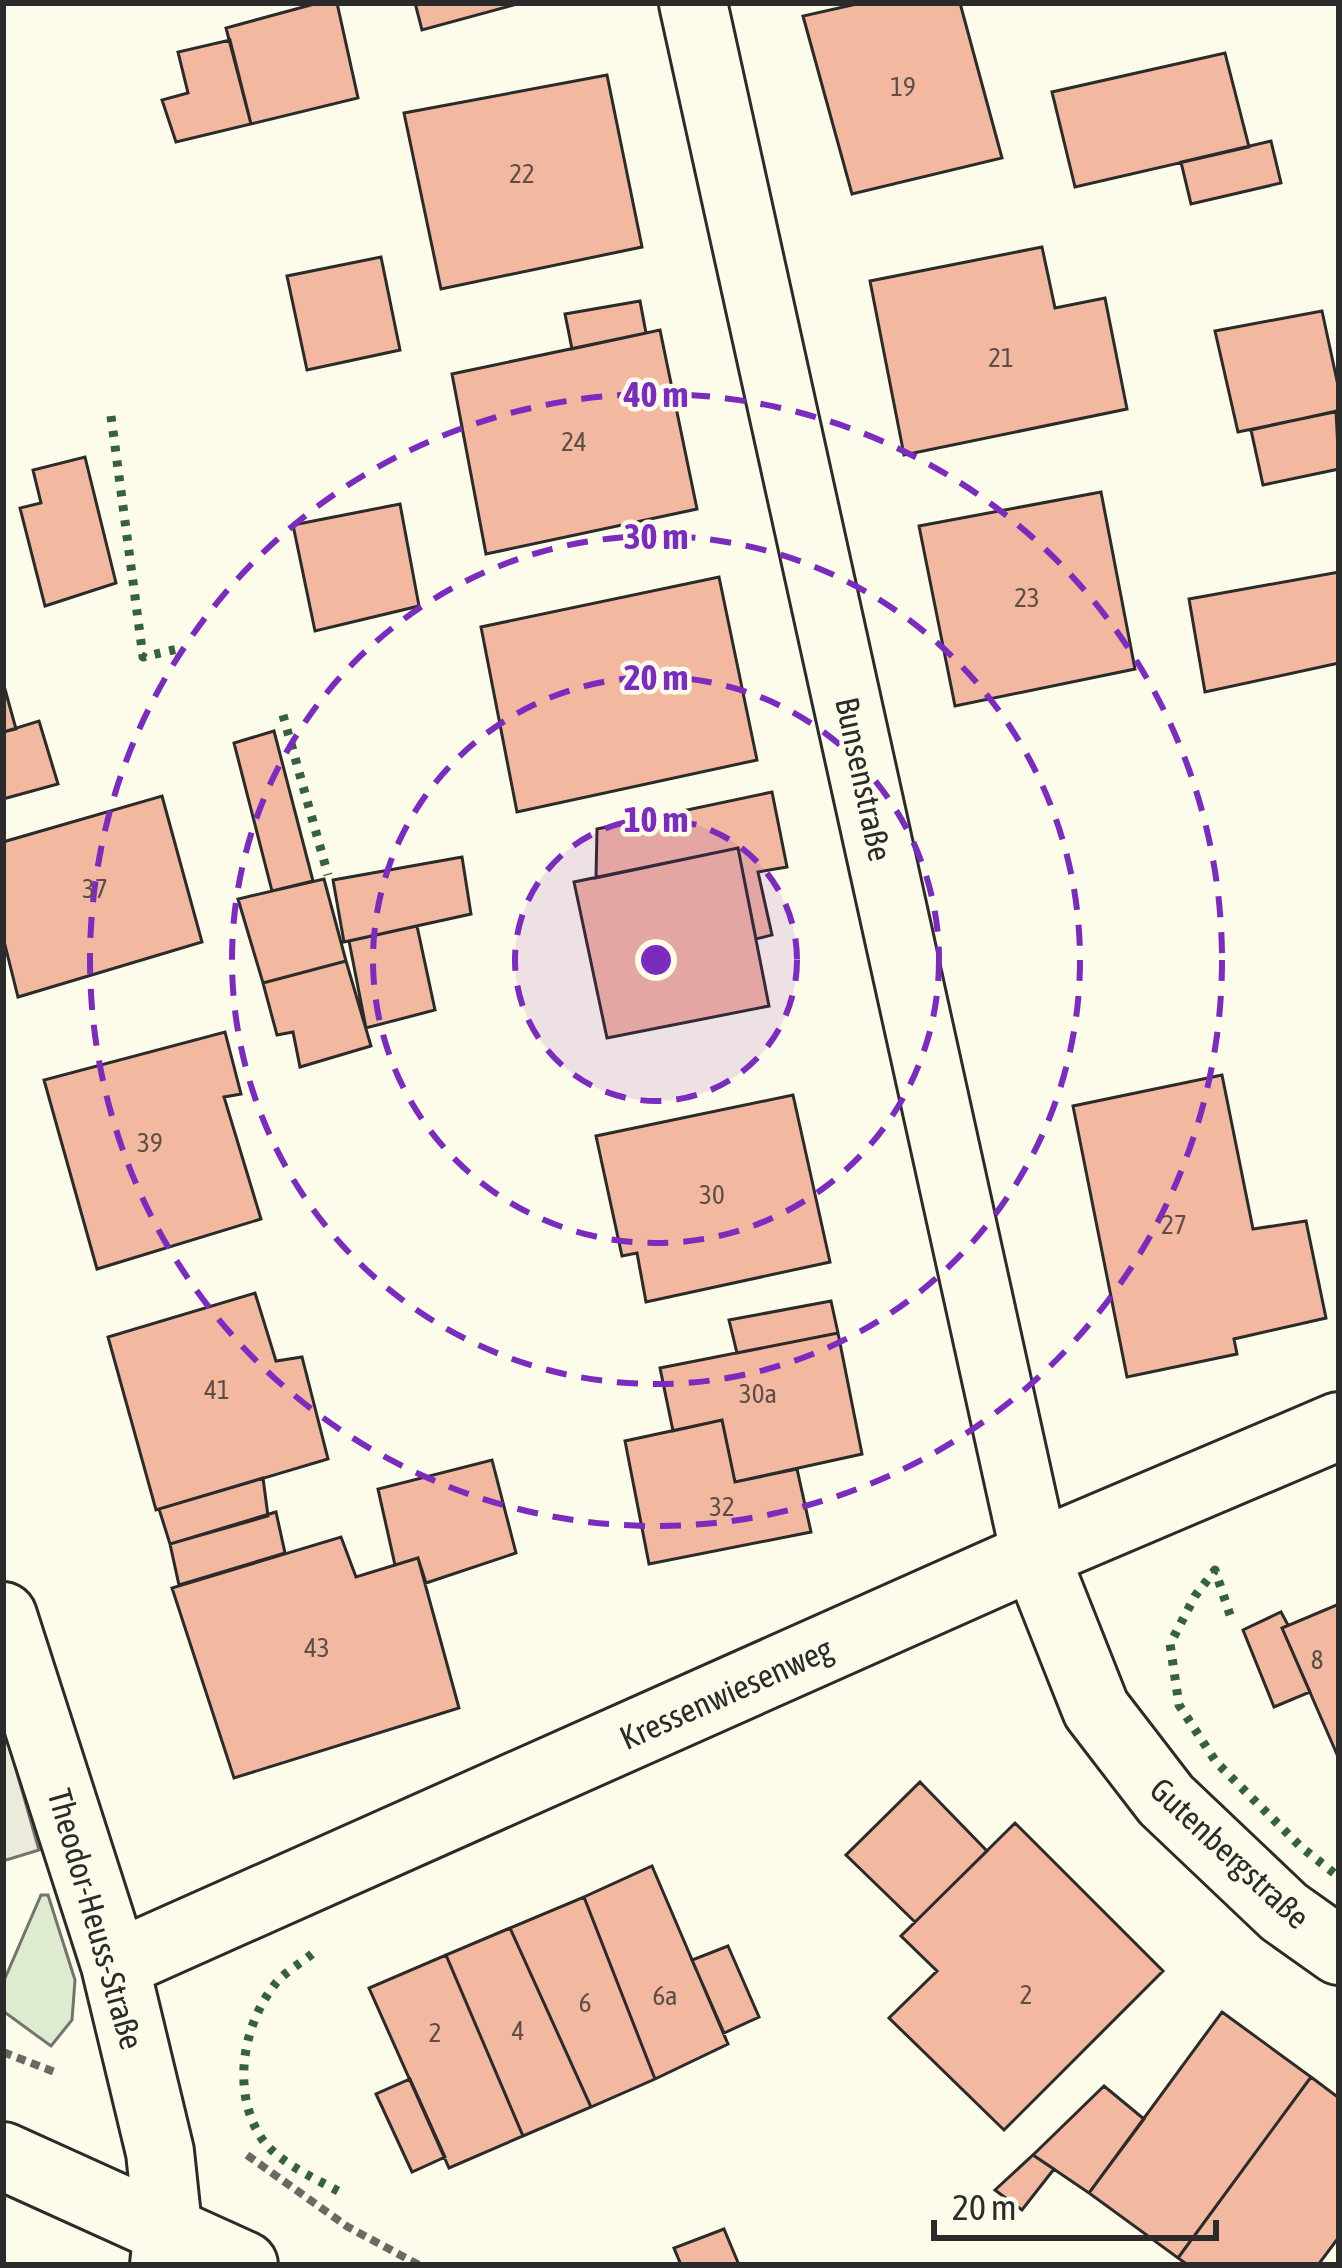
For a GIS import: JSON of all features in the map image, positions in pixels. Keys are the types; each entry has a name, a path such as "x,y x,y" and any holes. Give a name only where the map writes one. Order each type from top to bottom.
{"street":[{"name":"Bunsenstraße","path":"693,3 1035,1555"},
{"name":"Kressenwiesenweg","path":"115,1965 1035,1555 1339,1426"},
{"name":"Gutenbergstraße","path":"1035,1555 1096,1709 1166,1800 1284,1912 1339,1951"},
{"name":"Theodor-Heuss-Straße","path":"3,1616 115,1965 160,2152 166,2246"},
{"path":"3,2156 166,2246 244,2265"}],"path":[{"path":"242,2151 348,2227 419,2265"}],"green space":[{"path":"41,1895 48,1895 75,1980 72,2020 51,2046 3,2011 3,1983"}],"shaded area":[{"path":"3,1724 39,1850 3,1861"}],"building":[{"path":"318,3 337,3 358,98 251,124 226,28"},
{"path":"415,3 521,3 422,30"},
{"path":"861,3 960,3 1002,158 852,194 803,16"},
{"path":"230,40 251,124 176,142 162,100 188,93 178,52"},
{"path":"1225,53 1249,147 1075,187 1052,92"},
{"path":"607,75 642,247 441,289 404,113"},
{"path":"1271,141 1281,183 1191,204 1181,162"},
{"path":"1042,247 1055,308 1105,298 1127,409 904,455 870,281"},
{"path":"381,257 400,350 307,370 287,276"},
{"path":"640,301 646,333 572,349 565,314"},
{"path":"1322,311 1339,411 1238,432 1215,331"},
{"path":"660,330 697,509 486,554 452,374"},
{"path":"1336,411 1339,469 1263,485 1251,430"},
{"path":"85,457 116,583 45,606 20,508 41,503 33,470"},
{"path":"1101,492 1135,669 955,706 919,526"},
{"path":"400,504 419,606 315,631 293,525"},
{"path":"1339,572 1339,663 1205,692 1189,599"},
{"path":"719,577 757,760 517,812 481,627"},
{"path":"3,682 16,729 3,732"},
{"path":"39,721 58,784 3,799 3,732"},
{"path":"274,731 313,881 272,891 234,743"},
{"path":"772,792 787,867 758,872 772,935 756,939 738,848 596,878 597,829"},
{"path":"162,796 202,942 18,997 3,937 3,842"},
{"path":"738,848 769,1006 607,1038 574,882"},
{"path":"462,857 471,914 344,942 333,880"},
{"path":"324,879 346,961 263,983 238,899"},
{"path":"417,926 435,1010 366,1028 349,941"},
{"path":"346,961 371,1046 300,1067 293,1032 277,1035 263,983"},
{"path":"225,1032 241,1094 224,1097 261,1219 97,1269 44,1080"},
{"path":"1222,1075 1253,1229 1306,1221 1326,1318 1234,1339 1237,1354 1127,1377 1073,1106"},
{"path":"793,1095 830,1262 646,1302 637,1253 622,1256 596,1136"},
{"path":"255,1293 276,1361 302,1357 328,1459 156,1510 108,1337"},
{"path":"831,1301 838,1333 737,1353 729,1320"},
{"path":"838,1333 862,1454 735,1482 722,1420 673,1431 660,1368"},
{"path":"722,1420 735,1482 797,1469 811,1532 649,1564 625,1441"},
{"path":"492,1460 516,1553 426,1583 418,1558 395,1565 378,1489"},
{"path":"263,1478 268,1516 170,1544 159,1509"},
{"path":"276,1512 285,1553 179,1585 170,1544"},
{"path":"341,1537 356,1577 418,1558 459,1708 234,1778 172,1588"},
{"path":"1339,1604 1339,1759 1282,1628"},
{"path":"1281,1612 1288,1625 1282,1628 1310,1692 1274,1707 1243,1630"},
{"path":"920,1782 987,1851 915,1922 846,1855"},
{"path":"1015,1823 1163,1971 1004,2130 889,2018 937,1971 901,1936"},
{"path":"652,1866 728,2044 655,2079 584,1897"},
{"path":"584,1897 655,2079 591,2107 510,1928"},
{"path":"510,1928 591,2107 523,2136 446,1955"},
{"path":"728,1946 759,2017 724,2033 692,1960"},
{"path":"446,1955 523,2136 449,2168 369,1988"},
{"path":"1222,2012 1311,2077 1178,2258 1089,2193"},
{"path":"1311,2077 1339,2098 1339,2237 1318,2265 1188,2265 1178,2258"},
{"path":"410,2079 445,2157 412,2172 376,2094"},
{"path":"1104,2086 1144,2119 1089,2193 1033,2155"},
{"path":"1033,2155 1054,2169 1022,2210 995,2190"},
{"path":"724,2229 739,2265 681,2265 674,2248"}],"hedge":[{"path":"111,416 143,657 182,648"},
{"path":"283,715 328,875"},
{"path":"1230,1615 1215,1570 1170,1644 1179,1705 1216,1762 1301,1847 1339,1877"},
{"path":"312,1954 280,1979 255,2019 245,2060 246,2101 262,2139 277,2155 338,2191"}]}
